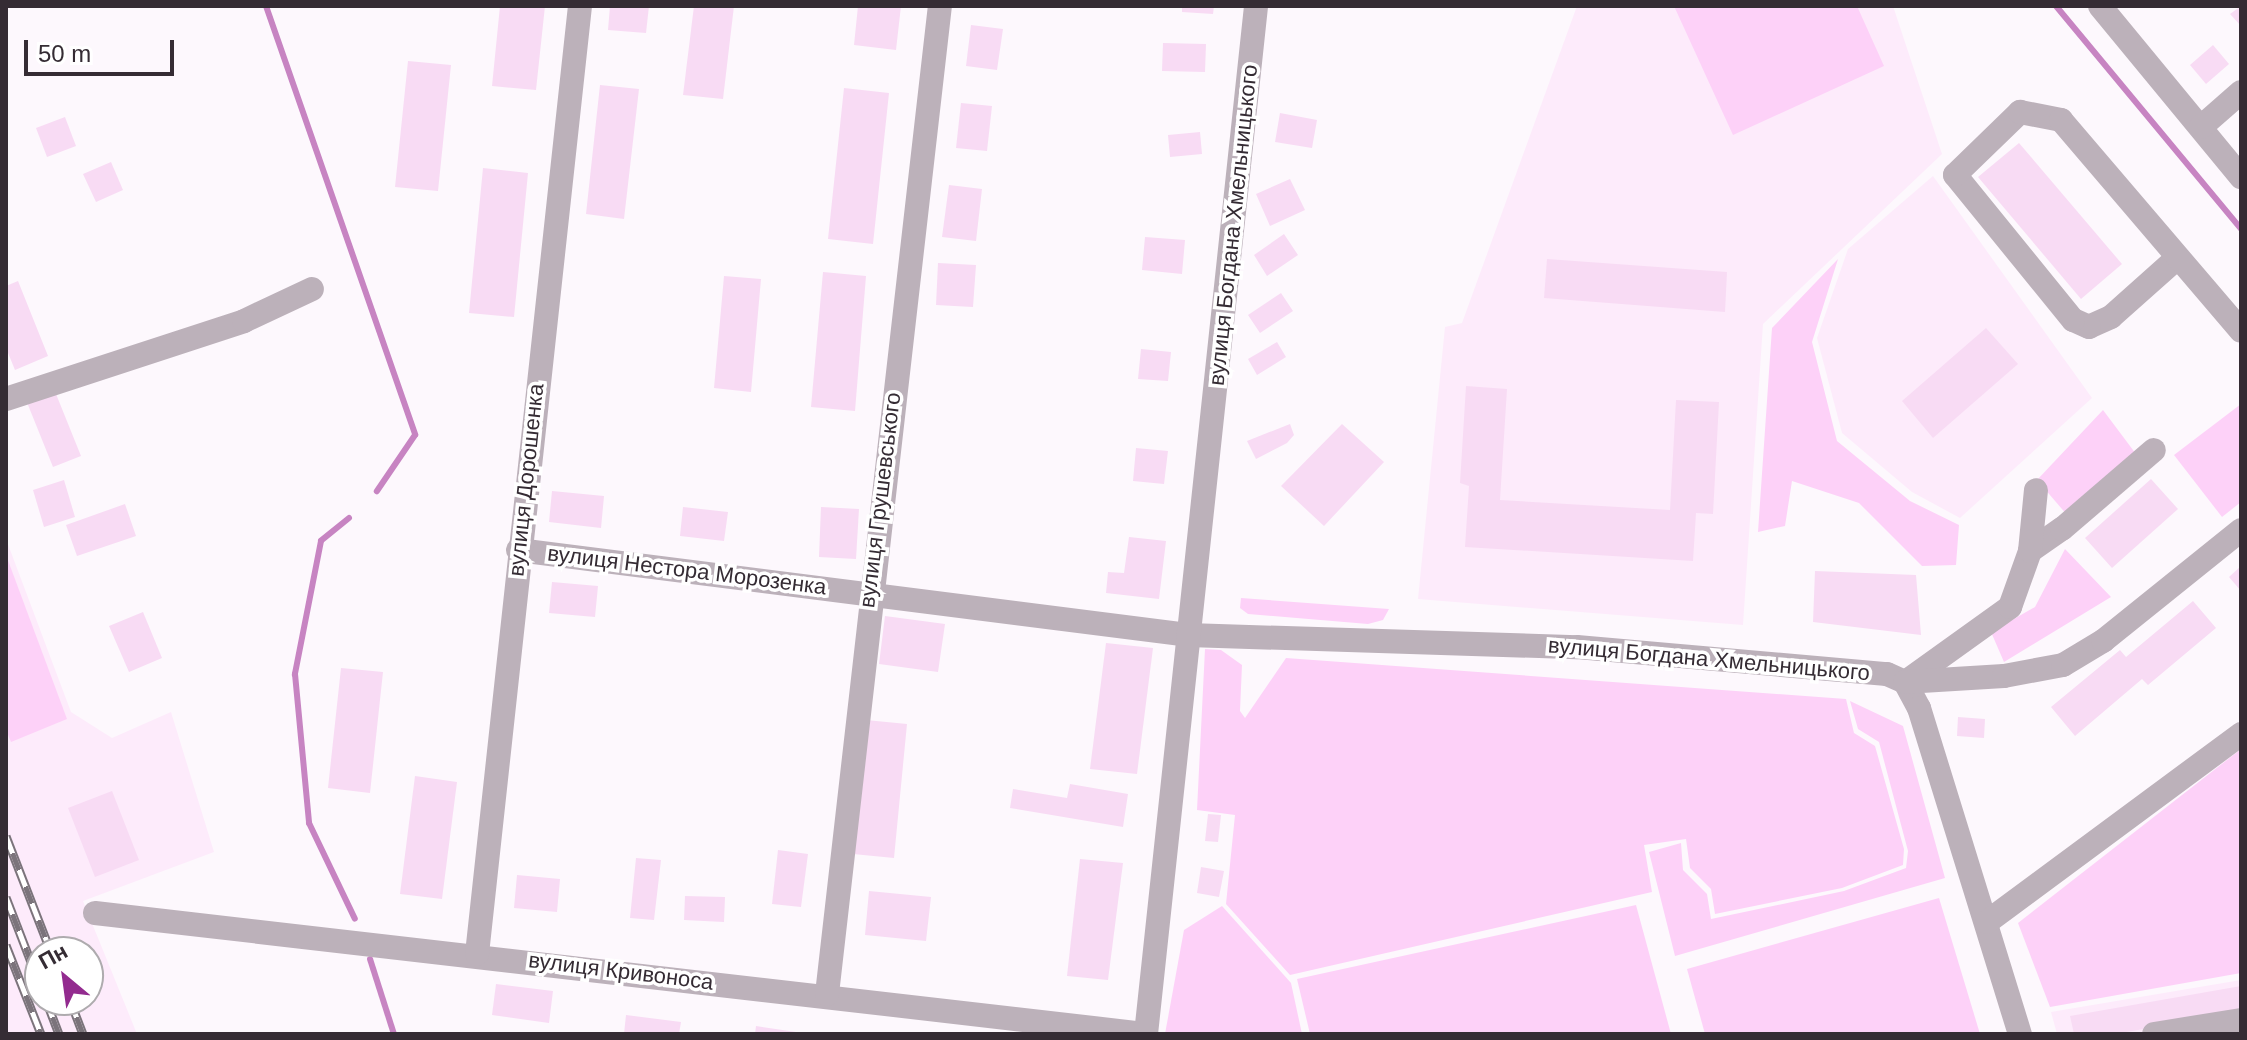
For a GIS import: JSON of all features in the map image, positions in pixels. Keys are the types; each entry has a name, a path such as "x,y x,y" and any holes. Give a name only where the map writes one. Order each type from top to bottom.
{"street":[{"name":"вулиця Дорошенка","path":"477,954 518,550 580,6"},
{"name":"вулиця Грушевського","path":"827,994 869,591 940,6"},
{"name":"вулиця Богдана Хмельницького","path":"1146,1034 1256,6"},
{"path":"2100,6 2153,76 2201,127 2241,177"},
{"path":"2201,127 2241,92"},
{"path":"2176,259 2111,317 2089,327 2073,320 1955,175 2020,112 2041,112 2061,120 2176,259 2241,331"},
{"path":"6,399 244,321 312,289"},
{"path":"2030,551 2062,529 2154,450"},
{"path":"2020,1034 1919,708 1905,682 2010,607 2030,551 2036,490"},
{"name":"вулиця Богдана Хмельницького","path":"1188,635 1577,647 1861,671 1905,682 2004,676 2063,665 2103,641 2241,530"},
{"name":"вулиця Нестора Морозенка","path":"518,550 869,591 1188,635"},
{"path":"1987,922 2241,734"},
{"name":"вулиця Кривоноса","path":"95,913 827,994 1146,1034"},
{"path":"2154,1034 2241,1020"}],"shaded area":[{"path":"1577,6 1893,6 1942,154 1763,324 1743,625 1418,599 1445,327 1462,323"},
{"path":"1674,6 1857,6 1884,66 1733,135"},
{"path":"1933,176 2092,398 1960,518 1912,492 1842,433 1817,338 1848,249"},
{"path":"1838,259 1812,342 1837,441 1910,501 1959,525 1956,565 1922,566 1859,503 1792,481 1785,526 1758,532 1772,328"},
{"path":"2241,404 2241,502 2222,517 2174,455"},
{"path":"2103,410 2139,458 2068,516 2037,480"},
{"path":"6,539 71,712 112,738 171,712 214,852 83,901 97,936 24,936 24,1016 104,1016 104,953 137,1034 6,1034"},
{"path":"2065,549 2111,597 2004,662 1991,632 2035,607"},
{"path":"6,555 67,719 11,742 6,730"},
{"path":"1241,598 1389,609 1383,620 1368,624 1248,614 1240,608"},
{"path":"1205,649 1221,650 1242,665 1240,711 1245,718 1286,658 1846,699 1854,733 1875,746 1904,849 1903,865 1842,888 1715,914 1711,889 1690,868 1686,839 1644,845 1652,892 1290,975 1226,904 1235,815 1197,810"},
{"path":"1850,701 1903,726 1945,878 1675,956 1649,852 1681,843 1683,870 1707,894 1711,919 1844,891 1906,868 1908,851 1879,742 1858,729"},
{"path":"2241,749 2241,973 2050,1007 2018,923"},
{"path":"1939,898 1980,1034 1705,1034 1687,969"},
{"path":"1636,905 1671,1034 1310,1034 1297,979"},
{"path":"1222,906 1291,983 1302,1034 1165,1034 1184,930"},
{"path":"2241,980 2241,1034 2057,1034 2051,1012"}],"building":[{"path":"500,6 545,6 536,90 492,86"},
{"path":"610,6 649,6 646,33 608,30"},
{"path":"694,6 734,6 723,99 683,95"},
{"path":"858,6 901,6 896,50 854,45"},
{"path":"1182,6 1214,6 1213,14 1182,12"},
{"path":"2241,6 2241,26 2230,14"},
{"path":"971,25 1003,29 997,70 966,66"},
{"path":"1163,43 1206,44 1205,72 1162,71"},
{"path":"2213,45 2229,64 2206,84 2190,65"},
{"path":"408,61 451,65 438,191 395,187"},
{"path":"600,85 639,89 624,219 586,214"},
{"path":"844,88 889,93 873,244 828,239"},
{"path":"961,103 992,106 987,151 956,148"},
{"path":"1280,113 1317,120 1312,148 1275,142"},
{"path":"65,117 76,146 47,157 36,128"},
{"path":"1200,132 1202,154 1170,157 1168,135"},
{"path":"2019,143 2122,264 2081,299 1978,177"},
{"path":"111,162 123,190 96,202 83,174"},
{"path":"483,168 528,173 514,317 469,313"},
{"path":"1290,179 1305,210 1270,226 1256,194"},
{"path":"949,185 982,189 976,241 942,237"},
{"path":"1284,234 1298,255 1267,276 1254,255"},
{"path":"1145,237 1185,240 1182,274 1142,270"},
{"path":"1547,259 1727,272 1725,312 1544,298"},
{"path":"938,263 976,265 973,307 936,305"},
{"path":"823,272 866,276 855,411 811,407"},
{"path":"724,276 761,279 751,392 714,388"},
{"path":"18,281 48,356 15,370 6,348 6,286"},
{"path":"1281,293 1293,311 1260,333 1248,315"},
{"path":"1986,328 2018,364 1933,438 1902,401"},
{"path":"1277,342 1286,357 1257,375 1248,359"},
{"path":"1141,349 1171,352 1168,381 1138,379"},
{"path":"1466,386 1507,389 1500,500 1670,510 1676,400 1719,402 1713,514 1696,513 1693,561 1465,547 1469,486 1460,483"},
{"path":"54,389 81,456 53,467 26,400"},
{"path":"1290,424 1294,435 1287,443 1256,459 1247,441"},
{"path":"1342,424 1384,462 1324,526 1281,486"},
{"path":"1136,448 1168,451 1164,484 1133,481"},
{"path":"2151,479 2178,509 2112,568 2085,538"},
{"path":"64,480 75,517 44,527 33,490"},
{"path":"552,491 604,496 601,528 549,522"},
{"path":"125,504 136,536 77,556 66,525"},
{"path":"683,507 728,512 724,541 680,536"},
{"path":"821,507 859,509 856,559 819,557"},
{"path":"1129,537 1166,541 1159,599 1106,593 1108,572 1124,573"},
{"path":"2241,566 2241,591 2229,577"},
{"path":"1815,571 1916,575 1921,635 1813,622"},
{"path":"552,582 598,586 595,617 549,613"},
{"path":"2193,601 2216,628 2148,685 2142,679 2075,736 2051,707 2120,650 2126,657"},
{"path":"143,612 162,658 129,672 109,626"},
{"path":"885,616 945,624 938,672 879,664"},
{"path":"1106,643 1153,648 1137,774 1090,769"},
{"path":"341,668 383,672 370,793 328,788"},
{"path":"1958,717 1985,719 1984,738 1957,736"},
{"path":"866,720 907,724 894,858 853,854"},
{"path":"415,776 457,782 442,899 400,894"},
{"path":"1070,784 1128,794 1123,827 1010,808 1013,789 1067,798"},
{"path":"112,791 139,860 95,877 68,808"},
{"path":"1208,814 1221,815 1218,842 1205,841"},
{"path":"778,850 808,854 801,907 772,904"},
{"path":"636,858 661,860 654,920 630,918"},
{"path":"1080,859 1123,863 1108,980 1067,976"},
{"path":"1201,867 1224,871 1219,897 1197,893"},
{"path":"517,875 560,879 557,912 514,908"},
{"path":"869,891 931,897 926,941 865,935"},
{"path":"685,896 725,897 724,922 684,920"},
{"path":"496,984 553,991 549,1023 492,1015"},
{"path":"2241,986 2241,1012 2115,1034 2074,1034 2070,1016"},
{"path":"626,1015 681,1022 679,1034 624,1034"},
{"path":"756,1026 796,1032 796,1034 755,1034"}],"waterway":[{"path":"266,6 415,435 377,491"},
{"path":"2056,6 2241,229"},
{"path":"349,518 321,541 295,674 309,823 355,919"},
{"path":"370,959 394,1034"}],"railway":[{"path":"6,836 45,936"},
{"path":"6,897 24,944"},
{"path":"6,945 41,1034"},
{"path":"52,1016 59,1034"},
{"path":"76,1016 83,1034"}]}
